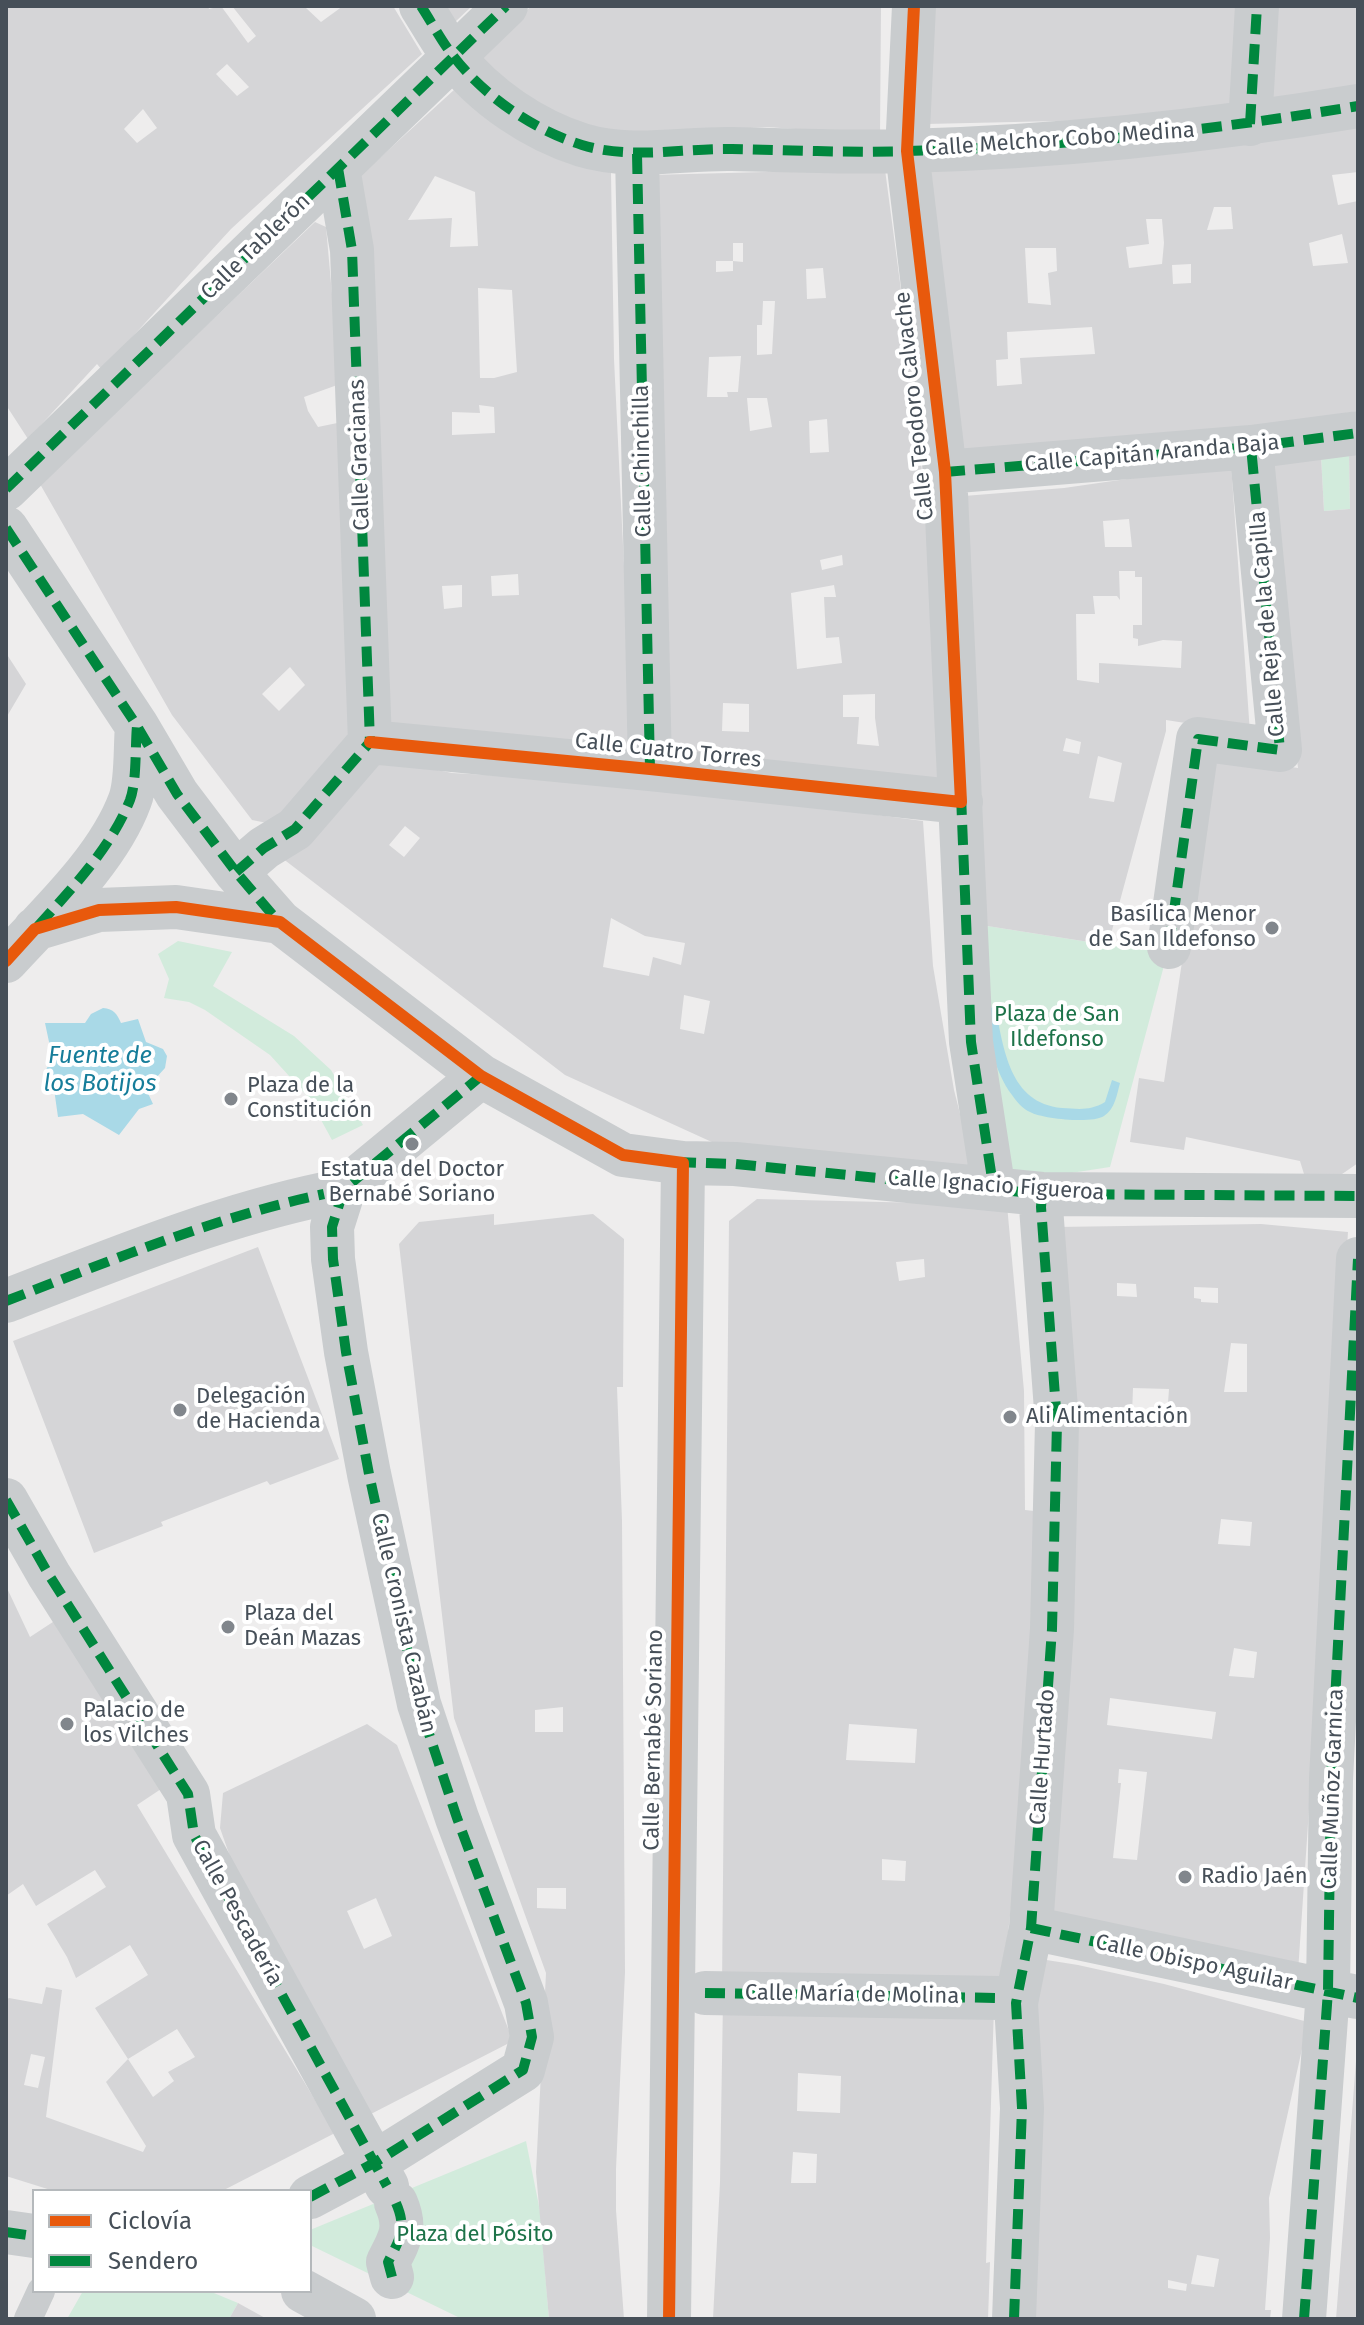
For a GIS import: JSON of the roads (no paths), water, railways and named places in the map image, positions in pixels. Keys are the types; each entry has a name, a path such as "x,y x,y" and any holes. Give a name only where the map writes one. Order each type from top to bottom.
{"street":[{"name":"Calle Melchor Cobo Medina","path":"421,6 454,58 493,95 536,127 584,145 637,154 706,148 907,151 1089,140 1250,124 1358,106"},
{"name":"Calle Tablerón","path":"6,489 506,6"},
{"name":"Calle Teodoro Calvache","path":"914,6 907,151 945,472 971,1042 993,1185"},
{"path":"1250,124 1257,6"},
{"name":"Calle Chinchilla","path":"637,154 650,769"},
{"name":"Calle Gracianas","path":"338,168 352,250 370,742"},
{"name":"Calle Capitán Aranda Baja","path":"945,472 1251,447 1358,433"},
{"name":"Calle Reja de la Capilla","path":"1169,947 1198,739 1280,750 1251,447"},
{"path":"6,528 137,726 177,794 236,872 280,922"},
{"path":"6,961 94,860 110,837 131,798 137,726"},
{"path":"236,872 264,848 295,829 370,742"},
{"name":"Calle Cuatro Torres","path":"370,742 961,802"},
{"path":"35,929 99,910 176,907 280,922"},
{"name":"Calle Ignacio Figueroa","path":"280,922 481,1076 623,1155 683,1163 735,1164 1042,1194 1358,1196"},
{"name":"Calle Cronista Cazabán","path":"312,2197 386,2184 523,2070 532,2037 526,2003 457,1818 419,1704 369,1474 333,1259 332,1227 344,1189 481,1076"},
{"name":"Calle Bernabé Soriano","path":"669,2319 683,1163"},
{"path":"6,1301 144,1247 291,1200 324,1194"},
{"name":"Calle Hurtado","path":"1014,2319 1022,2108 1016,2003 1031,1928 1052,1629 1057,1423 1042,1194"},
{"name":"Calle Muñoz Garnica","path":"1304,2319 1343,1994 1332,1764 1358,1259"},
{"name":"Calle Pescadería","path":"6,1500 49,1575 188,1794 194,1835 386,2184"},
{"name":"Calle Obispo Aguilar","path":"1031,1928 1343,1994"},
{"name":"Calle María de Molina","path":"705,1993 999,1998"},
{"path":"386,2184 403,2220 399,2242 388,2262 392,2277"},
{"path":"6,2232 32,2236"},
{"path":"307,2293 354,2319"}],"lane":[{"path":"28,2319 40,2293"}],"water":[{"path":"995,1006 1006,1056 1020,1085 1030,1096 1044,1104 1062,1108 1089,1108 1105,1102 1112,1080 1120,1083 1108,1113 1089,1120 1067,1120 1036,1115 1020,1105 996,1066 990,1044 983,1012"},
{"name":"Fuente de los Botijos","path":"103,1008 115,1012 121,1023 138,1019 146,1042 163,1049 167,1056 165,1068 146,1089 153,1104 139,1109 119,1135 83,1114 58,1117 54,1089 44,1075 52,1056 45,1023 85,1023 91,1014"}],"place":[{"name":"Basílica Menor de San Ildefonso","path":"1272,928"},
{"name":"Plaza de la Constitución","path":"231,1099"},
{"name":"Estatua del Doctor Bernabé Soriano","path":"412,1144"},
{"name":"Delegación de Hacienda","path":"180,1410"},
{"name":"Ali Alimentación","path":"1010,1417"},
{"name":"Plaza del Deán Mazas","path":"228,1627"},
{"name":"Palacio de los Vilches","path":"67,1724"},
{"name":"Radio Jaén","path":"1185,1877"}],"park label":[{"name":"Plaza de San Ildefonso","path":"1057,1028"},
{"name":"Plaza del Pósito","path":"475,2235"}]}
